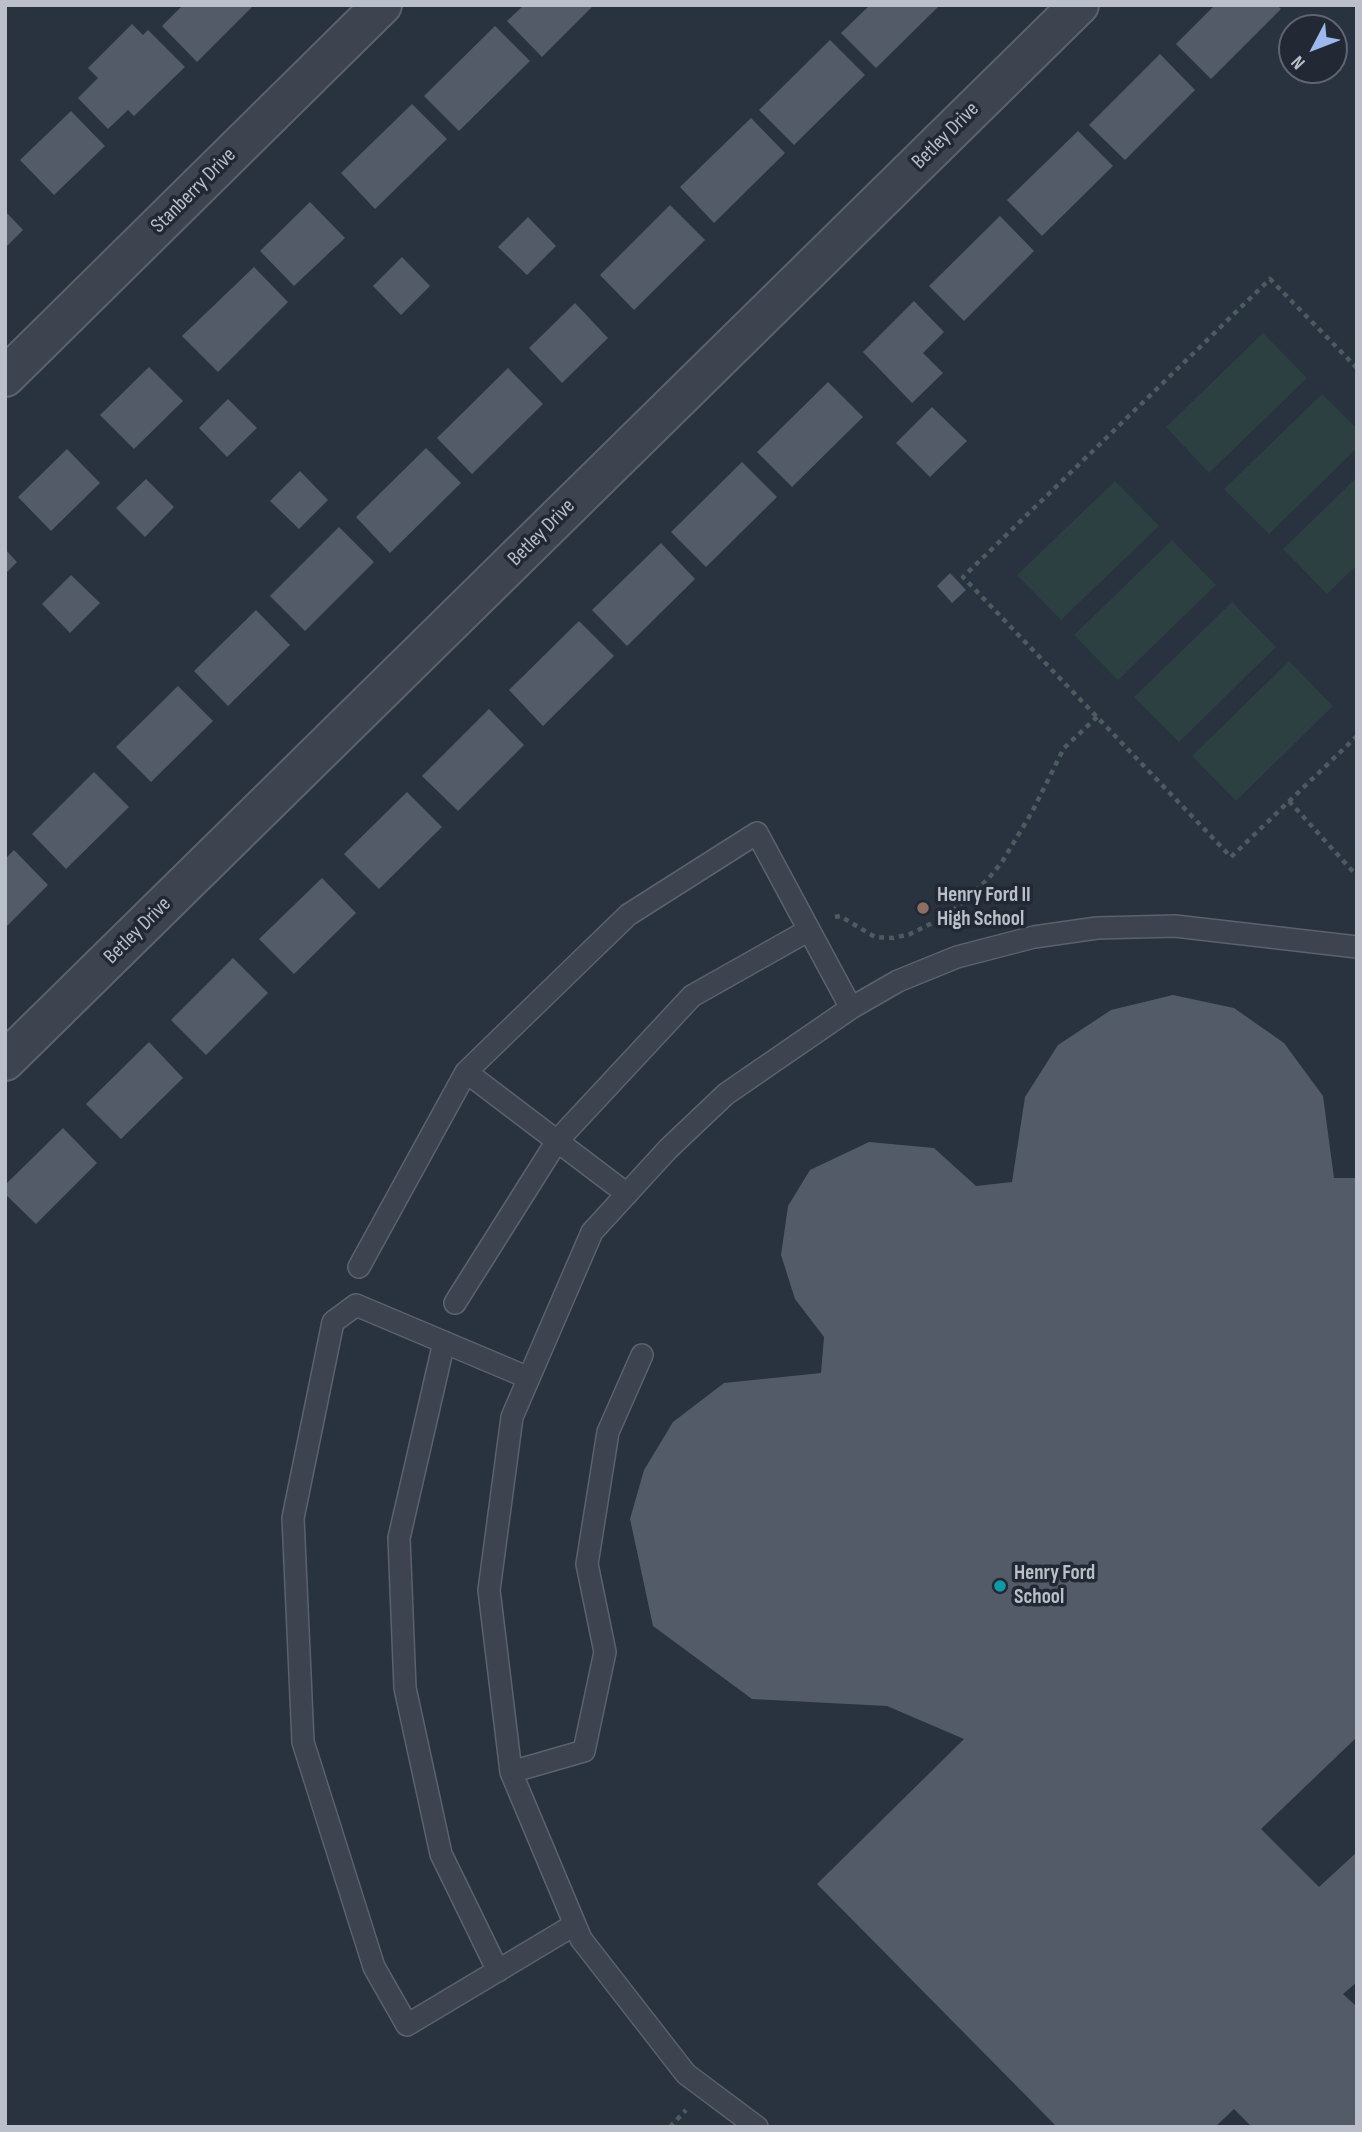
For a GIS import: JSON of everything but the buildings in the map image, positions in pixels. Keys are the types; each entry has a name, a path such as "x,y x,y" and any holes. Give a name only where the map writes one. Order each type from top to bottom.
{"street":[{"name":"Stanberry Drive","path":"5,377 382,5"},
{"name":"Betley Drive","path":"5,1061 1079,5"}],"lane":[{"path":"359,1267 466,1072 628,915 757,832 851,1008"},
{"path":"757,2127 686,2074 581,1939 511,1772 489,1590 512,1417 592,1232 726,1094 851,1008 898,981 957,957 1034,937 1097,928 1175,926 1357,947"},
{"path":"455,1303 557,1140 692,996 809,930"},
{"path":"466,1072 627,1194"},
{"path":"529,1378 356,1306 333,1322 293,1518 303,1742 374,1967 407,2025 574,1926"},
{"path":"444,1342 399,1538 405,1688 441,1854 498,1971"},
{"path":"511,1772 584,1751 605,1652 587,1564 608,1432 642,1354"}],"path":[{"path":"1357,368 1270,279 963,577 1231,857 1357,736"},
{"path":"809,930 840,916 875,937 892,937 910,933 948,915 988,879 1002,862 1032,812 1064,748 1097,717"},
{"path":"1289,801 1357,876"}],"shaded area":[{"path":"1263,333 1307,378 1209,473 1166,427"},
{"path":"1322,394 1357,429 1357,448 1269,534 1224,489"},
{"path":"1357,477 1357,565 1327,594 1283,549"},
{"path":"1115,481 1159,526 1061,620 1017,575"},
{"path":"1172,540 1216,585 1118,680 1074,635"},
{"path":"1232,602 1276,647 1179,742 1134,697"},
{"path":"1289,661 1333,706 1236,801 1192,756"}],"place":[{"name":"Henry Ford II High School","path":"923,908"},
{"name":"Henry Ford School","path":"1000,1586"}]}
